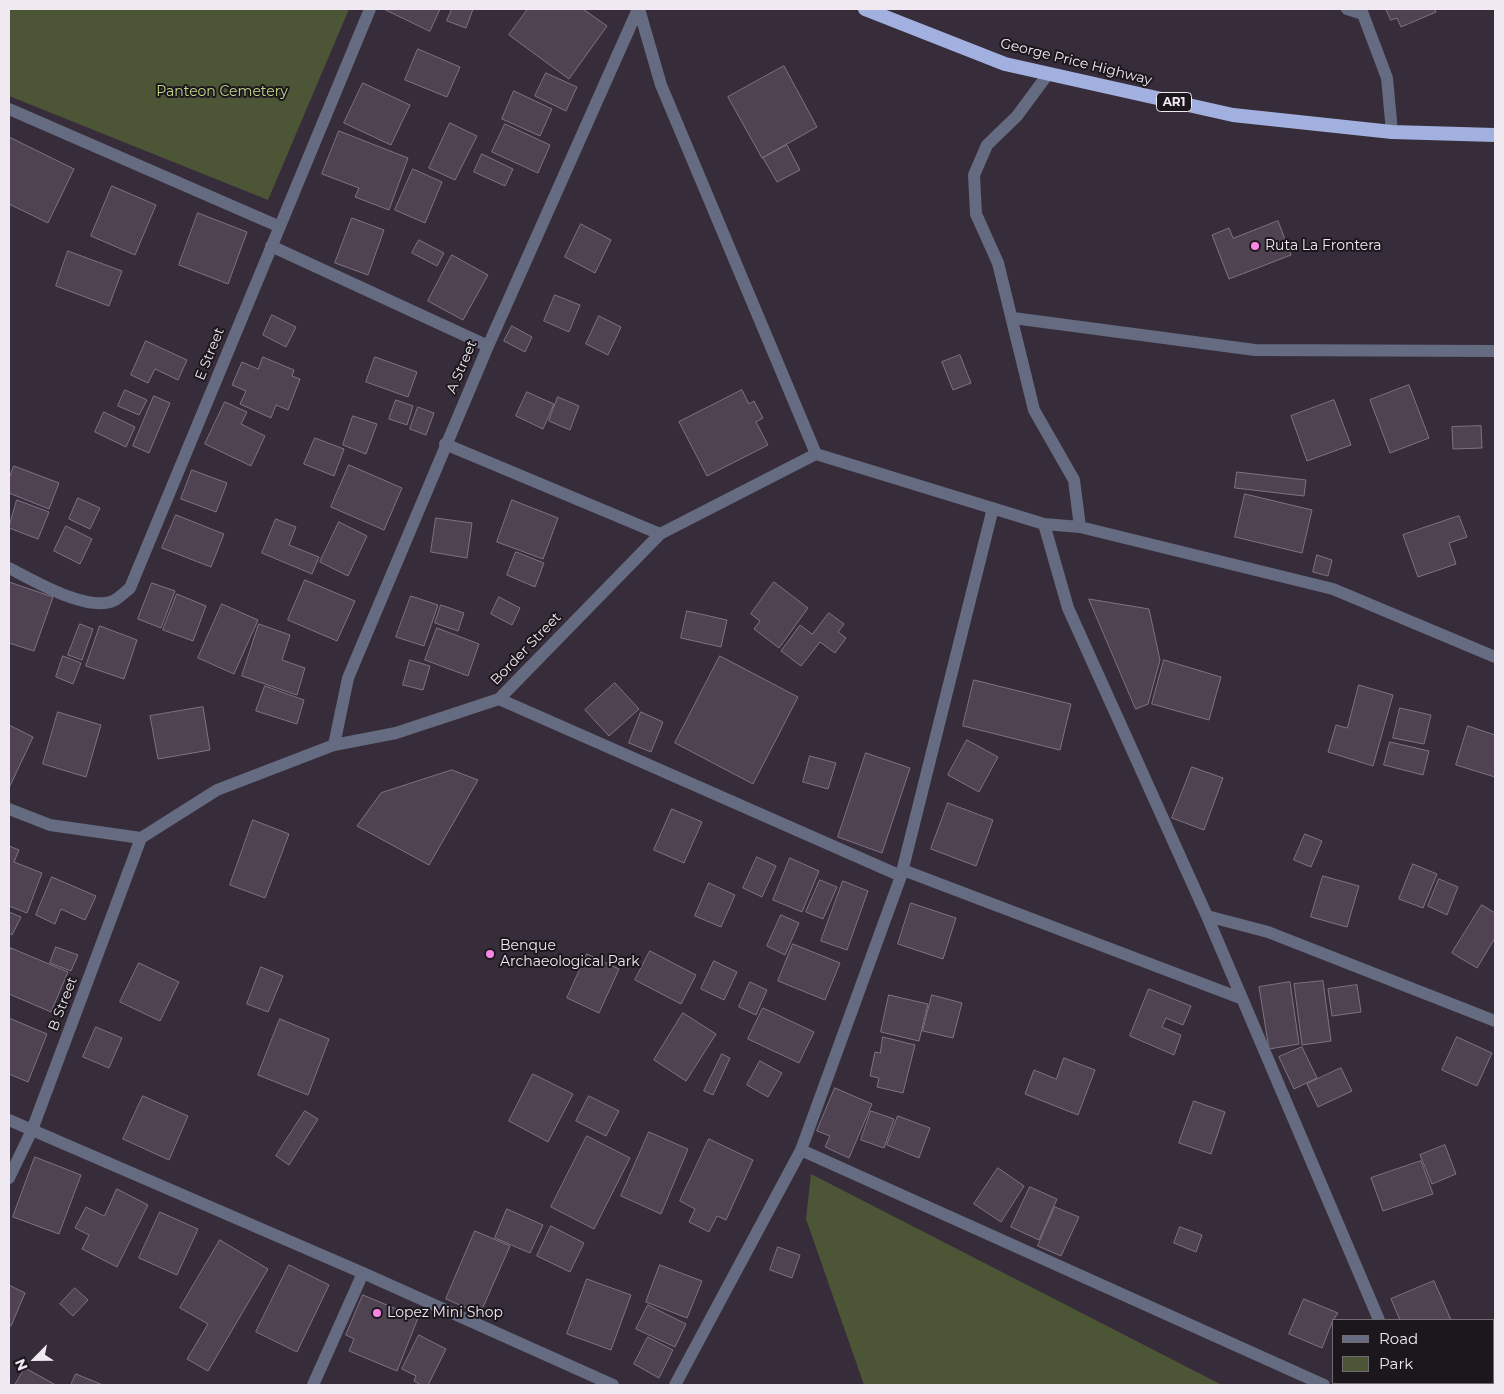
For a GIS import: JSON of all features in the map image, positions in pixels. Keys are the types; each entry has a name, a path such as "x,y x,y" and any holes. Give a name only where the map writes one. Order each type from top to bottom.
{"highway":[{"name":"George Price Highway","path":"865,9 1006,64 1233,115 1392,132 1495,135"}],"street":[{"name":"E Street","path":"9,568 78,600 106,603 116,600 130,588 278,226 370,9"},
{"path":"639,9 661,85 816,454 1044,524 1080,527 1333,589 1495,657"},
{"name":"A Street","path":"334,745 348,678 445,444 639,9"},
{"path":"1347,9 1362,11 1387,78 1392,132"},
{"path":"1048,74 1018,116 986,145 974,175 976,214 998,263 1034,410 1074,480 1080,527"},
{"path":"9,109 278,226"},
{"path":"271,246 488,346"},
{"path":"1013,318 1255,350 1495,351"},
{"path":"445,444 660,534"},
{"name":"Border Street","path":"141,838 217,790 334,745 396,733 499,699 660,534 816,454"},
{"path":"675,1385 802,1150 902,873 992,508"},
{"path":"1044,524 1068,608 1207,916 1240,998 1379,1319"},
{"path":"499,699 902,873 1240,998"},
{"path":"9,809 50,825 141,838"},
{"name":"B Street","path":"9,1178 32,1130 141,838"},
{"path":"1207,916 1268,932 1495,1021"},
{"path":"9,1120 362,1273 613,1385"},
{"path":"802,1150 1324,1385"},
{"path":"312,1385 362,1273"}],"green space":[{"name":"Panteon Cemetery","path":"9,9 349,9 268,200 9,96"},
{"path":"811,1174 1222,1385 864,1385 806,1219"}],"building":[{"path":"384,9 440,9 430,31"},
{"path":"452,9 473,9 466,28 447,21"},
{"path":"528,9 583,9 607,26 569,79 509,35"},
{"path":"1386,9 1435,9 1436,12 1401,27 1397,18 1391,20"},
{"path":"418,49 460,67 447,97 405,80"},
{"path":"784,66 817,127 762,158 728,97"},
{"path":"546,73 577,87 566,111 535,96"},
{"path":"363,83 410,105 391,145 344,123"},
{"path":"514,91 552,109 540,136 502,119"},
{"path":"450,123 477,136 455,180 429,168"},
{"path":"505,124 550,145 538,173 492,152"},
{"path":"339,131 408,158 389,210 355,197 359,188 322,174"},
{"path":"9,137 74,169 48,223 9,204"},
{"path":"787,145 800,170 777,182 763,158"},
{"path":"482,154 513,169 505,186 474,172"},
{"path":"413,169 442,182 425,223 395,210"},
{"path":"112,186 156,205 135,255 91,236"},
{"path":"198,213 247,232 228,284 179,265"},
{"path":"352,218 384,230 368,275 335,263"},
{"path":"1278,221 1291,255 1229,279 1212,235 1229,228 1233,238"},
{"path":"581,224 611,240 595,273 565,257"},
{"path":"419,240 444,253 437,266 412,253"},
{"path":"68,251 122,271 109,306 56,286"},
{"path":"452,255 488,275 463,320 428,301"},
{"path":"555,295 580,305 569,332 544,321"},
{"path":"272,315 296,327 286,347 263,335"},
{"path":"599,316 621,327 608,355 586,344"},
{"path":"512,326 532,337 525,352 504,341"},
{"path":"146,341 187,360 178,380 155,369 148,383 131,375"},
{"path":"960,355 971,383 953,390 942,362"},
{"path":"263,357 294,370 292,376 300,379 288,410 276,405 271,418 240,404 246,391 232,385 242,362 258,369"},
{"path":"375,357 417,372 408,397 366,382"},
{"path":"1409,385 1429,438 1390,453 1370,400"},
{"path":"125,390 147,400 139,415 118,406"},
{"path":"742,390 749,404 754,401 763,418 756,422 768,445 707,476 679,422"},
{"path":"527,392 554,404 543,429 516,416"},
{"path":"154,396 170,403 149,453 133,446"},
{"path":"558,397 579,406 570,430 549,421"},
{"path":"396,400 413,406 407,425 389,419"},
{"path":"1334,400 1351,445 1307,461 1291,416"},
{"path":"225,402 247,412 241,424 265,436 251,466 205,444"},
{"path":"418,407 434,413 426,435 410,429"},
{"path":"104,412 135,427 126,447 95,432"},
{"path":"353,416 377,424 366,454 343,445"},
{"path":"1481,426 1482,448 1453,449 1452,427"},
{"path":"315,438 344,449 334,476 304,464"},
{"path":"349,465 402,488 384,530 331,507"},
{"path":"14,466 59,483 49,509 9,493 9,479"},
{"path":"192,470 227,483 216,512 181,499"},
{"path":"1237,472 1306,480 1304,496 1235,488"},
{"path":"1245,494 1312,510 1302,553 1235,537"},
{"path":"78,498 100,508 90,529 69,519"},
{"path":"17,500 49,512 38,539 9,528"},
{"path":"512,500 558,518 543,559 497,542"},
{"path":"176,515 224,534 211,567 162,548"},
{"path":"1459,516 1467,537 1449,543 1456,564 1418,577 1403,535"},
{"path":"436,518 472,523 467,558 431,552"},
{"path":"276,519 296,527 289,545 319,557 312,574 262,553"},
{"path":"339,522 367,536 348,576 320,562"},
{"path":"66,526 92,539 80,564 54,551"},
{"path":"516,552 544,563 535,587 507,575"},
{"path":"1317,555 1332,560 1328,576 1313,572"},
{"path":"305,580 355,601 337,641 288,620"},
{"path":"9,582 53,597 34,651 9,643"},
{"path":"774,582 808,608 779,648 754,629 760,621 751,614"},
{"path":"152,583 175,591 161,628 138,619"},
{"path":"177,594 206,606 193,641 163,630"},
{"path":"411,596 438,605 424,646 396,637"},
{"path":"499,597 520,608 512,625 491,614"},
{"path":"1089,599 1149,609 1160,660 1148,704 1136,709"},
{"path":"222,604 258,620 234,674 198,658"},
{"path":"441,605 464,613 458,631 435,623"},
{"path":"687,611 727,620 721,647 681,638"},
{"path":"829,613 844,624 838,632 846,638 835,653 820,642 801,666 781,651 800,625 812,634"},
{"path":"80,624 93,629 82,660 68,655"},
{"path":"259,624 290,635 282,660 305,668 297,695 242,676"},
{"path":"100,626 137,640 124,679 86,666"},
{"path":"437,628 479,644 468,676 425,660"},
{"path":"63,656 81,663 73,684 56,677"},
{"path":"720,656 798,697 753,784 675,743"},
{"path":"410,660 430,666 423,690 403,685"},
{"path":"1164,660 1221,677 1209,720 1152,704"},
{"path":"974,680 1071,704 1060,750 963,726"},
{"path":"615,683 639,709 609,736 585,710"},
{"path":"1359,685 1393,695 1373,766 1328,752 1336,725 1347,728"},
{"path":"265,686 304,700 297,724 256,711"},
{"path":"203,707 210,750 158,759 150,716"},
{"path":"1400,708 1431,715 1424,744 1393,738"},
{"path":"58,712 101,725 86,777 43,764"},
{"path":"641,712 663,722 651,752 629,743"},
{"path":"9,725 33,737 9,788"},
{"path":"1468,726 1495,735 1495,777 1456,765"},
{"path":"967,740 998,757 979,792 948,775"},
{"path":"1390,742 1429,751 1423,775 1384,765"},
{"path":"866,753 910,768 882,853 838,837"},
{"path":"810,756 836,763 828,789 803,782"},
{"path":"1192,767 1223,778 1204,830 1172,818"},
{"path":"452,770 478,780 429,865 357,826 381,793"},
{"path":"948,803 993,820 976,866 931,849"},
{"path":"672,809 702,822 684,863 654,850"},
{"path":"253,820 289,834 265,898 230,885"},
{"path":"1305,834 1322,841 1311,867 1294,860"},
{"path":"9,846 19,850 14,862 42,873 27,913 9,906"},
{"path":"757,857 776,866 762,897 743,888"},
{"path":"790,858 819,871 802,912 773,900"},
{"path":"1413,864 1437,874 1423,908 1399,899"},
{"path":"1323,876 1359,886 1347,927 1311,917"},
{"path":"52,877 96,896 85,920 61,909 55,924 36,915"},
{"path":"1439,879 1458,887 1447,915 1428,906"},
{"path":"820,880 837,887 823,919 806,912"},
{"path":"843,881 868,891 847,950 821,941"},
{"path":"709,883 735,895 721,927 695,916"},
{"path":"911,903 956,918 943,959 898,944"},
{"path":"1482,905 1495,913 1495,938 1477,968 1452,953"},
{"path":"9,912 21,917 12,935 9,933"},
{"path":"781,915 799,923 785,955 767,946"},
{"path":"793,944 840,963 825,1000 778,981"},
{"path":"56,947 78,955 71,971 50,963"},
{"path":"11,948 68,972 51,1012 9,994 9,954"},
{"path":"650,951 696,975 681,1004 635,980"},
{"path":"587,954 619,969 599,1013 567,998"},
{"path":"714,961 737,972 724,1000 701,989"},
{"path":"139,963 179,982 160,1021 120,1002"},
{"path":"261,967 283,976 268,1012 247,1004"},
{"path":"1323,981 1331,1041 1302,1045 1294,984"},
{"path":"750,982 767,990 756,1015 739,1007"},
{"path":"1290,982 1299,1044 1269,1049 1259,987"},
{"path":"1357,985 1361,1012 1332,1016 1328,989"},
{"path":"1149,989 1191,1006 1183,1025 1166,1018 1162,1027 1181,1035 1174,1055 1130,1036"},
{"path":"889,995 928,1004 919,1041 881,1032"},
{"path":"932,995 962,1003 953,1038 923,1031"},
{"path":"763,1008 814,1032 799,1063 748,1039"},
{"path":"683,1013 716,1034 686,1081 654,1060"},
{"path":"9,1018 47,1034 28,1082 9,1074"},
{"path":"280,1019 329,1039 308,1095 258,1075"},
{"path":"96,1027 122,1038 109,1068 83,1057"},
{"path":"883,1037 915,1045 903,1093 877,1087 879,1078 870,1076 875,1052 880,1053"},
{"path":"1457,1037 1492,1053 1477,1086 1442,1070"},
{"path":"1302,1047 1317,1078 1294,1089 1279,1057"},
{"path":"722,1054 730,1058 713,1095 704,1091"},
{"path":"1064,1058 1095,1070 1078,1115 1025,1094 1034,1070 1056,1079"},
{"path":"760,1061 782,1073 768,1097 747,1085"},
{"path":"1341,1068 1352,1091 1318,1107 1307,1084"},
{"path":"533,1074 573,1094 548,1142 509,1121"},
{"path":"835,1088 872,1104 849,1158 825,1147 830,1136 817,1131"},
{"path":"143,1096 188,1116 169,1160 123,1139"},
{"path":"589,1096 619,1111 606,1136 576,1121"},
{"path":"1194,1101 1225,1112 1211,1154 1179,1143"},
{"path":"305,1111 318,1119 289,1165 276,1156"},
{"path":"871,1111 894,1119 884,1148 861,1140"},
{"path":"898,1116 930,1128 919,1158 887,1145"},
{"path":"649,1132 688,1149 661,1214 621,1196"},
{"path":"587,1136 630,1158 594,1229 551,1207"},
{"path":"709,1139 753,1160 726,1220 717,1216 709,1232 689,1222 695,1209 680,1201"},
{"path":"1445,1145 1456,1174 1432,1184 1420,1155"},
{"path":"35,1157 81,1175 59,1234 13,1217"},
{"path":"1421,1161 1433,1194 1383,1211 1371,1178"},
{"path":"998,1168 1024,1186 1001,1222 974,1204"},
{"path":"1030,1187 1057,1199 1039,1240 1011,1227"},
{"path":"117,1189 148,1205 117,1267 82,1249 89,1235 75,1228 86,1207 104,1216"},
{"path":"1055,1207 1079,1217 1061,1256 1038,1246"},
{"path":"507,1209 543,1225 530,1253 495,1238"},
{"path":"160,1212 198,1229 177,1275 139,1258"},
{"path":"551,1226 584,1243 570,1272 537,1256"},
{"path":"1180,1227 1202,1235 1196,1252 1174,1243"},
{"path":"475,1231 510,1246 480,1314 446,1299"},
{"path":"220,1240 268,1269 208,1371 187,1359 208,1324 180,1308"},
{"path":"778,1247 800,1255 792,1278 770,1270"},
{"path":"289,1265 329,1285 297,1352 256,1332"},
{"path":"660,1265 702,1281 687,1318 646,1302"},
{"path":"587,1279 631,1295 611,1350 567,1334"},
{"path":"1434,1281 1451,1319 1400,1319 1391,1299"},
{"path":"9,1285 25,1293 11,1326 9,1325"},
{"path":"75,1288 88,1300 73,1316 60,1304"},
{"path":"363,1295 418,1318 397,1371 349,1351 354,1339 346,1335"},
{"path":"1304,1299 1338,1313 1332,1319 1322,1348 1289,1334"},
{"path":"648,1305 686,1324 675,1347 636,1329"},
{"path":"419,1335 446,1349 428,1385 421,1385 414,1381 416,1376 402,1369"},
{"path":"648,1337 673,1350 659,1378 634,1364"},
{"path":"25,1368 54,1384 54,1385 15,1385"},
{"path":"76,1374 103,1385 71,1385"}],"place":[{"name":"Ruta La Frontera","path":"1255,246"},
{"name":"Benque Archaeological Park","path":"490,954"},
{"name":"Lopez Mini Shop","path":"377,1313"}]}
